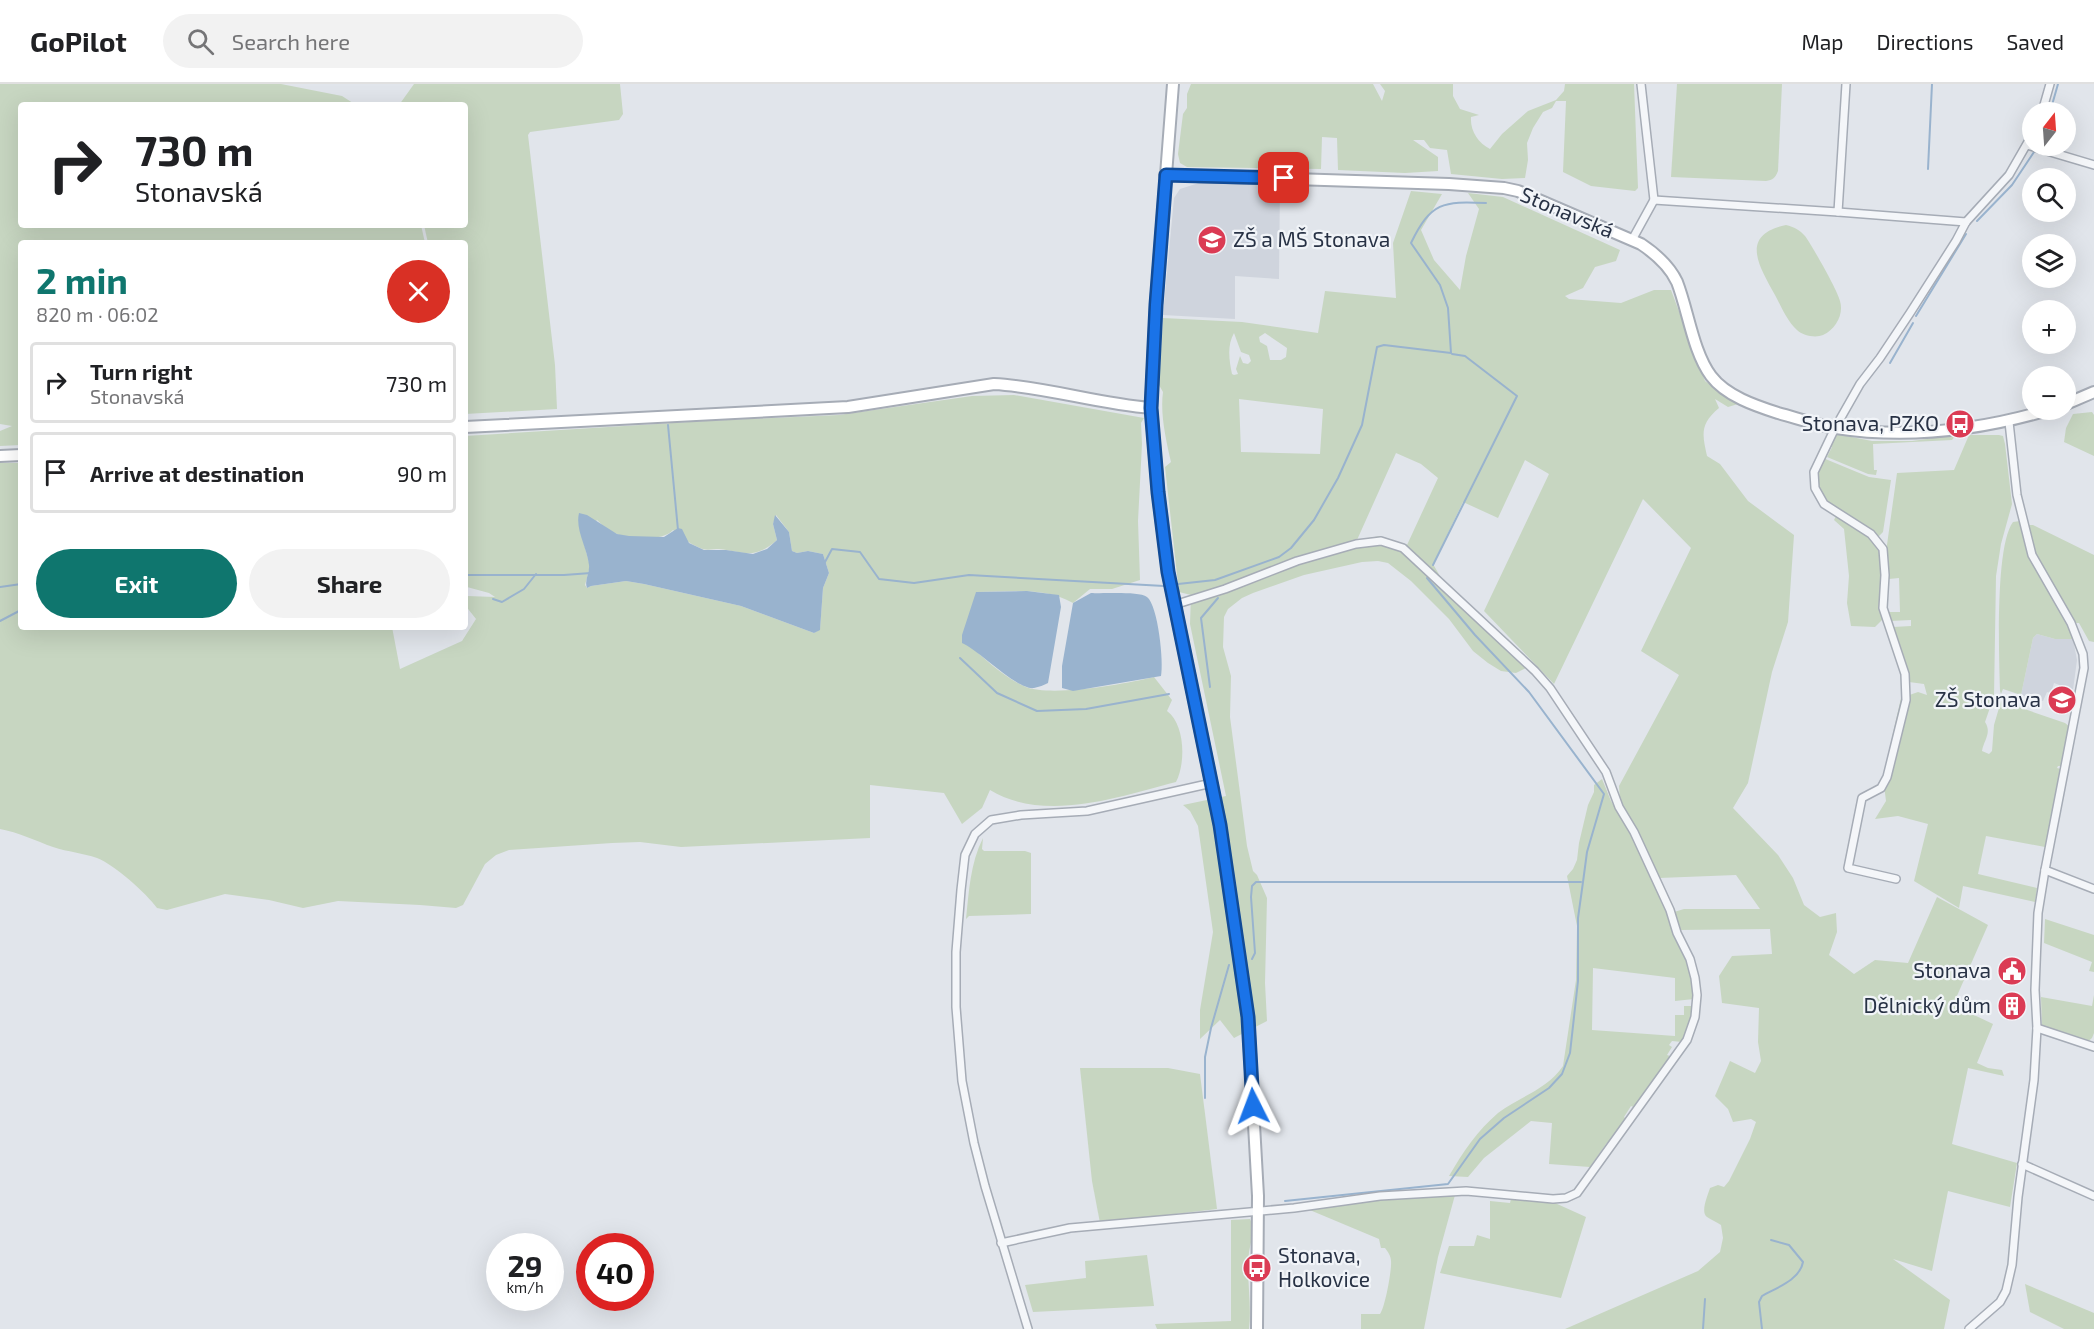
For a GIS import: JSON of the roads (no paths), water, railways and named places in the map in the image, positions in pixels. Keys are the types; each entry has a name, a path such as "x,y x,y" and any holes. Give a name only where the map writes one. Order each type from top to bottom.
{"street":[{"path":"1173,84 1156,305 1151,408 1168,572 1220,825 1248,1017 1257,1210 1257,1329"},
{"path":"1632,240 1654,200 1641,84"},
{"path":"1838,212 1846,84"},
{"path":"2045,102 2050,84"},
{"path":"1896,879 1848,868 1862,798 1881,788 1887,777 1906,700 1905,674 1883,608 1885,575 1883,549 1870,534 1824,504 1815,488 1814,472 1834,428 1860,384 1880,358 1966,222 2009,175 2022,153"},
{"path":"2064,156 2094,165"},
{"name":"Stonavská","path":"1166,175 1449,184 1518,191 1641,244 1658,256 1673,273 1700,355 1711,376 1728,392 1764,409 1834,428 1880,432 1926,432 2008,422"},
{"path":"1654,200 1966,222"},
{"path":"468,427 848,407 994,384 1015,385 1127,406 1151,408"},
{"path":"2076,400 2094,392"},
{"path":"1969,1329 2000,1302 2006,1291 2012,1265 2022,1164 2034,1080 2037,1029 2034,990 2038,913 2083,675 2083,654 2071,623 2032,555 2017,495 2008,422 2022,418"},
{"path":"0,456 18,455"},
{"path":"1001,1243 1070,1228 1294,1208 1380,1196 1466,1191 1553,1199 1566,1198 1577,1193 1687,1040 1695,1017 1697,996 1690,959 1677,933 1657,879 1619,807 1606,772 1550,688 1535,671 1403,549 1381,541 1356,544 1297,561 1225,589 1174,605"},
{"path":"1028,1329 1001,1243 974,1143 964,1091 956,1007 956,952 965,855 975,834 991,820 1021,815 1087,811 1212,783"},
{"path":"2045,870 2094,889"},
{"path":"2037,1029 2094,1047"},
{"path":"2022,1164 2094,1196"}],"water":[{"path":"579,513 587,515 617,534 664,537 678,528 682,529 689,543 704,550 753,554 767,549 777,540 773,524 775,515 789,532 792,551 823,554 829,573 823,588 820,630 814,633 741,606 644,584 626,581 587,588 589,565 580,532"},
{"path":"1027,591 1059,595 1061,607 1048,683 1034,688 1018,683 962,643 962,635 976,592"},
{"path":"1091,593 1129,593 1147,597 1151,602 1157,622 1161,647 1161,676 1073,691 1062,688 1062,666 1073,603"}],"waterway":[{"path":"1928,169 1932,84"},
{"path":"2053,102 2058,84"},
{"path":"1977,221 2012,185 2031,156"},
{"path":"1178,584 1215,580 1279,557 1291,548 1314,520 1338,478 1362,425 1377,347 1384,345 1451,353 1448,308 1440,285 1411,243 1425,219 1440,207 1459,203 1486,203"},
{"path":"1916,316 1966,234"},
{"path":"1890,363 1913,323"},
{"path":"1433,565 1517,396 1465,356 1452,354"},
{"path":"668,425 678,530"},
{"path":"825,562 832,549 860,552 879,579 914,583 969,575 1164,586"},
{"path":"468,575 591,573"},
{"path":"493,599 502,602 524,589 536,574"},
{"path":"1285,1201 1448,1184 1480,1139 1504,1118 1549,1088 1562,1074 1570,1053 1578,981 1578,918 1587,852 1604,794 1529,692 1475,635 1427,578"},
{"path":"0,587 18,584"},
{"path":"1210,687 1201,618 1218,598"},
{"path":"0,621 18,612"},
{"path":"960,658 997,693 1037,711 1086,709 1169,694"},
{"path":"1252,959 1255,953 1251,897 1252,886 1256,882 1581,882"},
{"path":"1205,1098 1205,1057 1229,965"},
{"path":"1762,1329 1759,1302 1762,1296 1792,1279 1803,1262 1789,1245 1771,1240"},
{"path":"1703,1329 1705,1299"}],"place":[{"name":"ZŠ a MŠ Stonava","path":"1212,240"},
{"name":"Stonava, PZKO","path":"1960,424"},
{"name":"ZŠ Stonava","path":"2062,700"},
{"name":"Stonava","path":"2012,971"},
{"name":"Dělnický dům","path":"2012,1006"},
{"name":"Stonava, Holkovice","path":"1257,1268"}]}
